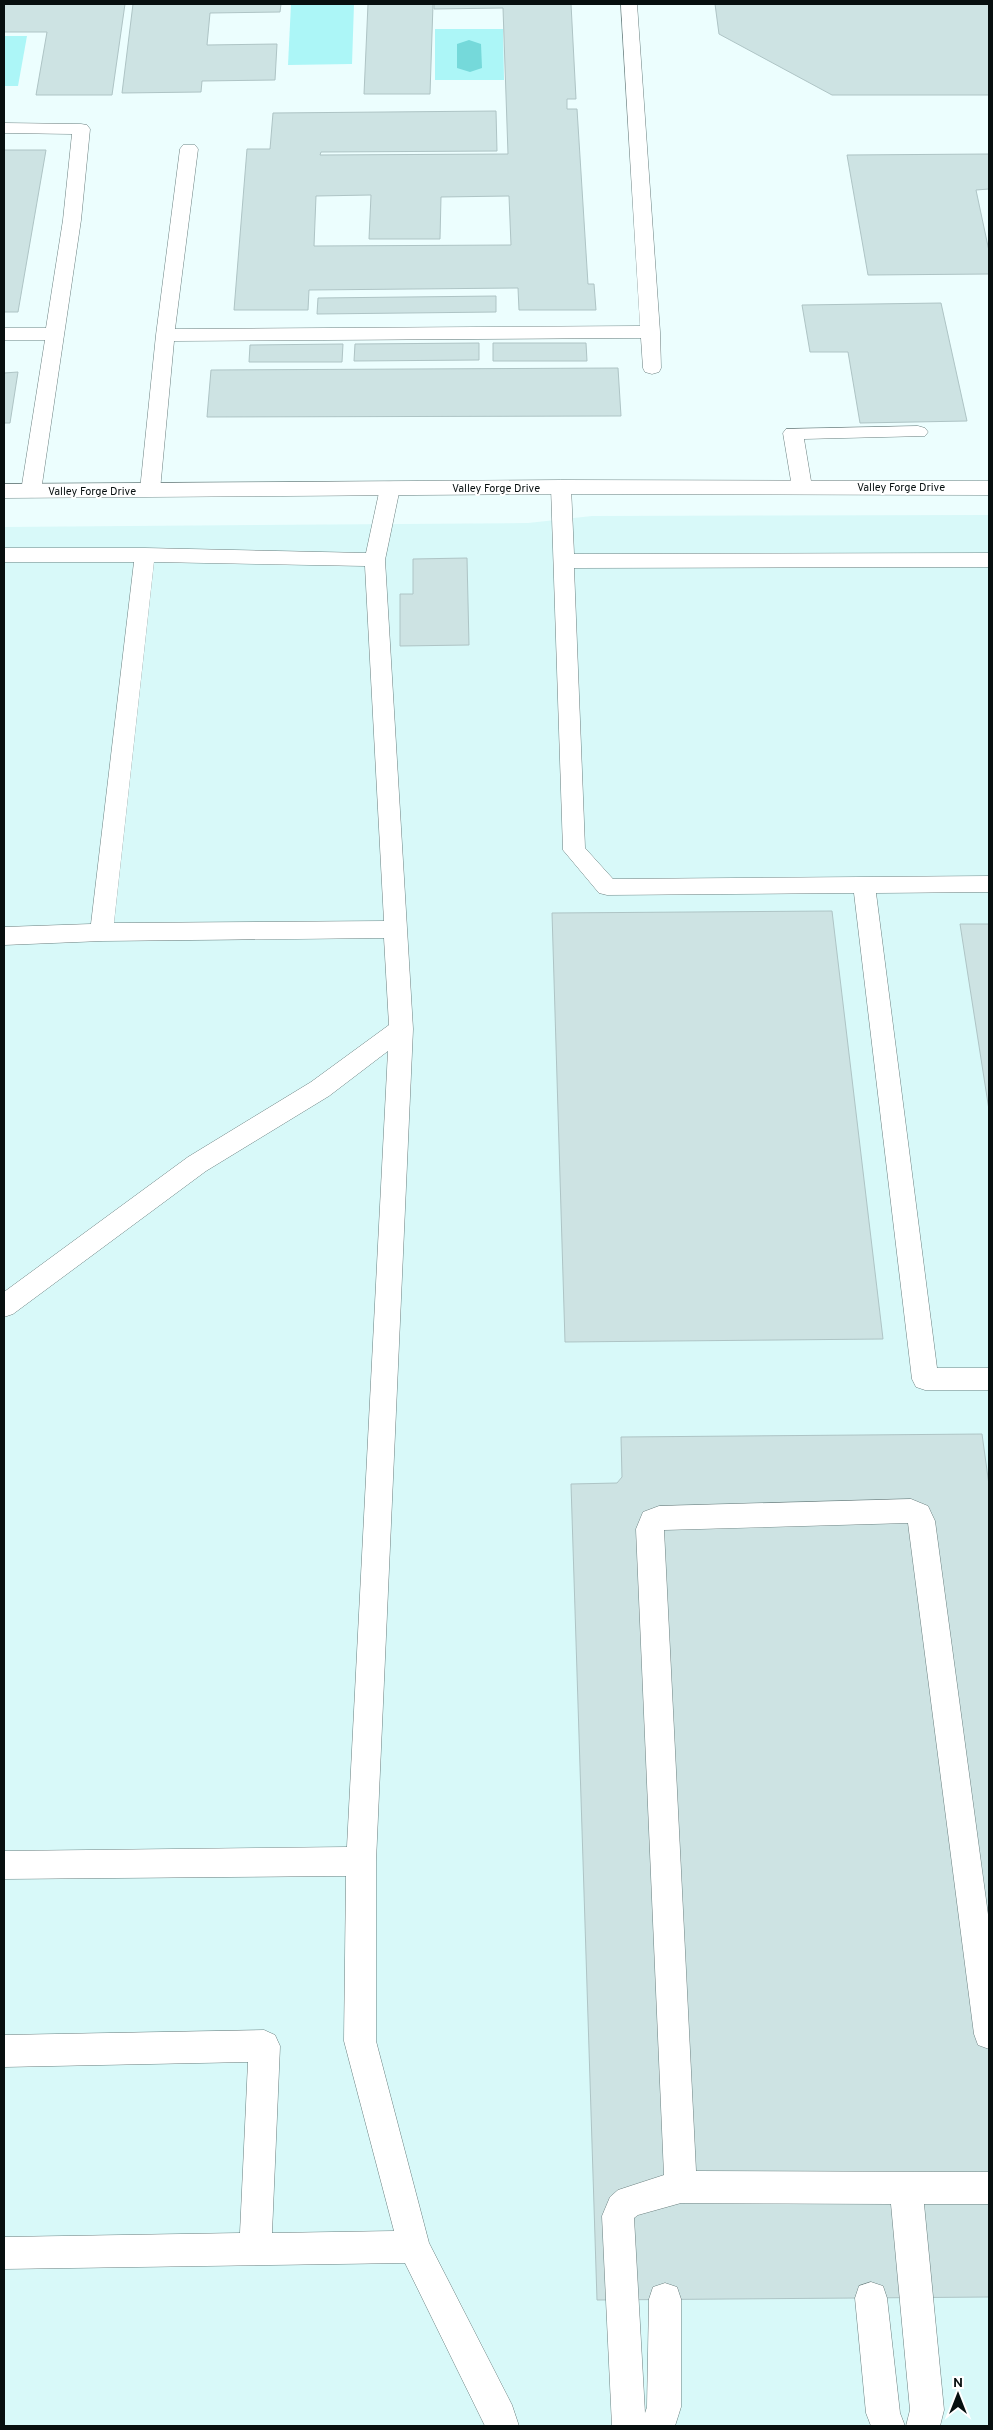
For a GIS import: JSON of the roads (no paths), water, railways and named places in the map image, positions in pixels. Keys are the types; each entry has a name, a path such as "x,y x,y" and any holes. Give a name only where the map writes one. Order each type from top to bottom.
{"street":[{"name":"Valley Forge Drive","path":"4,491 561,487 989,488"}],"lane":[{"path":"629,4 652,368"},
{"path":"4,128 81,129 72,220 31,491"},
{"path":"150,490 165,335 189,149"},
{"path":"165,335 651,332"},
{"path":"4,334 55,334"},
{"path":"802,487 793,433 918,432"},
{"path":"561,487 574,850 607,887 989,884"},
{"path":"390,488 375,560 397,929 401,1029 361,1861 360,2041 414,2248 500,2417 502,2426"},
{"path":"4,555 145,555 375,560"},
{"path":"102,932 145,555"},
{"path":"564,561 989,560"},
{"path":"864,885 926,1379 989,1378"},
{"path":"4,936 102,932 397,929"},
{"path":"4,1306 197,1164 320,1089 401,1029"},
{"path":"681,2187 650,1529 653,1521 659,1518 910,1511 918,1515 921,1521 989,2034"},
{"path":"4,1865 361,1861"},
{"path":"4,2051 264,2046 255,2250"},
{"path":"629,2426 618,2216 621,2208 629,2201 681,2187 989,2188"},
{"path":"906,2188 927,2410 923,2426"},
{"path":"4,2253 414,2248"},
{"path":"871,2298 883,2413 888,2426"},
{"path":"658,2426 664,2406 665,2299"}]}
